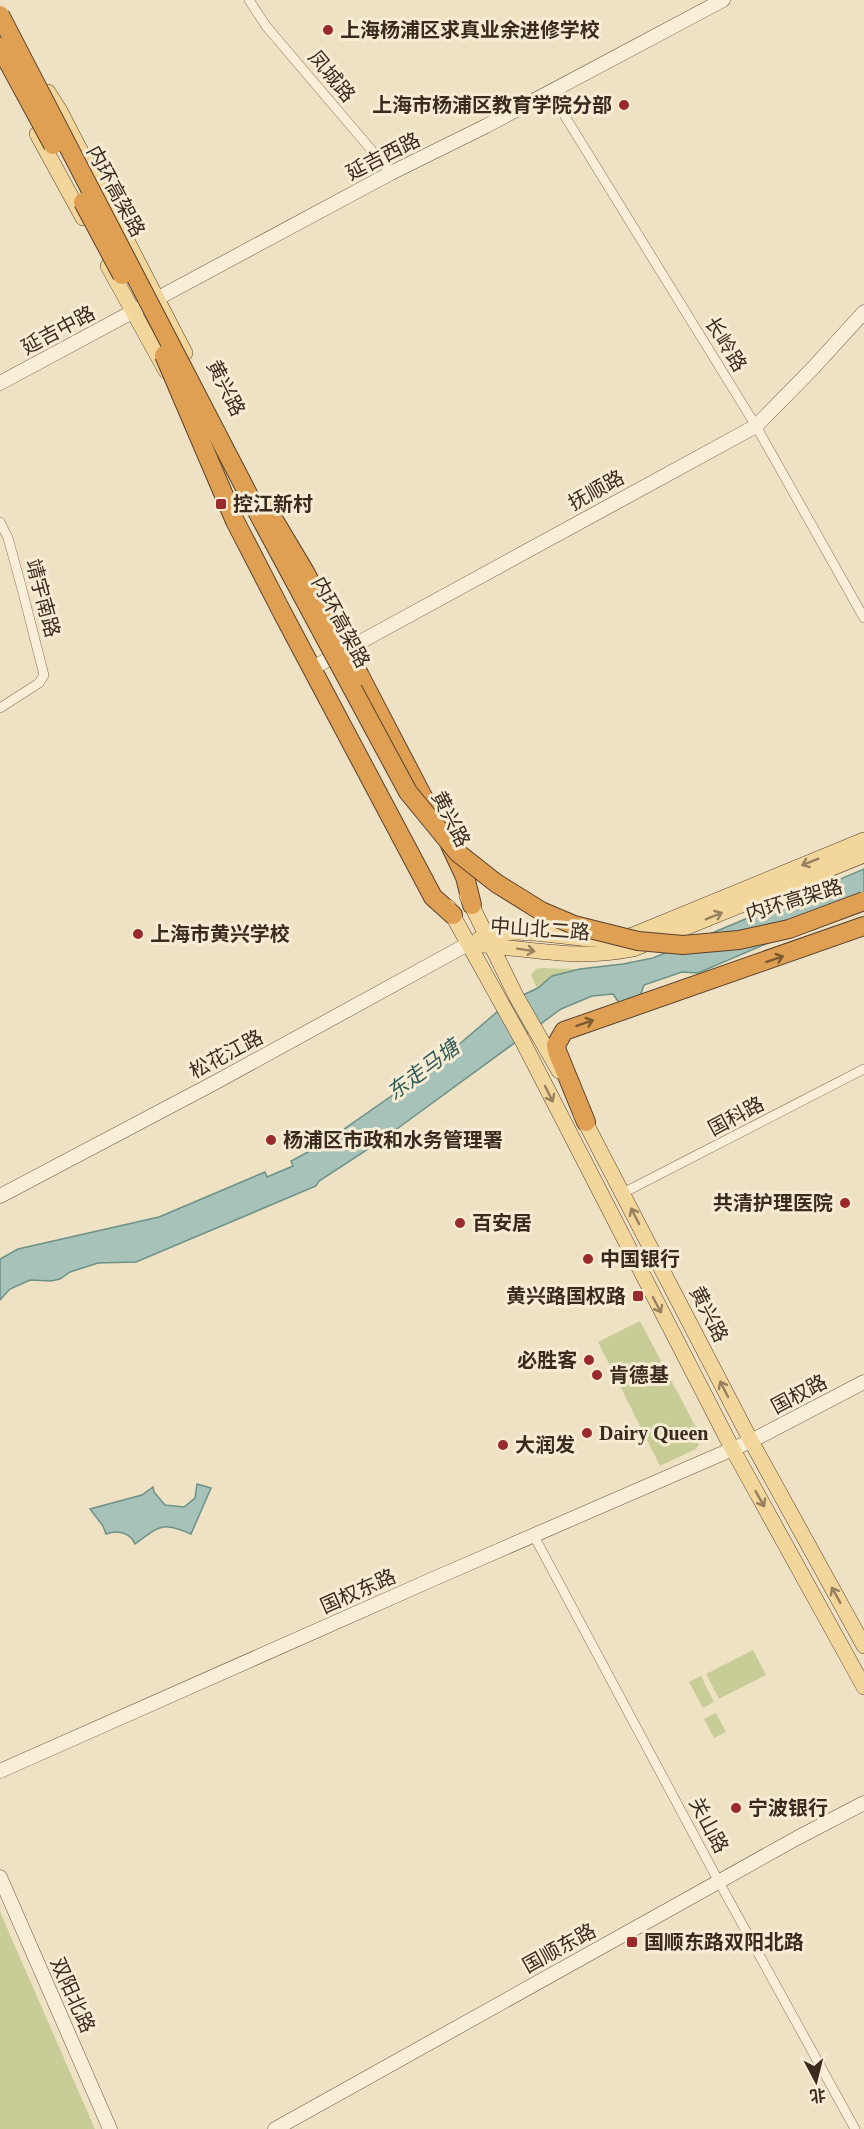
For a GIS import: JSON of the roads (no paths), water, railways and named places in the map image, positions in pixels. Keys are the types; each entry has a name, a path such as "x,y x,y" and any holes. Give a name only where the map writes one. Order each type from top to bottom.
{"highway":[{"name":"内环高架路","path":"1,15 221,442 408,792 459,853 496,883 541,911 574,925 638,941 683,945 739,940 777,933 864,901"},
{"name":"内环高架路","path":"0,48 7,70 164,355 393,788 426,834 469,876 519,912 596,944 639,953 675,956 746,951 814,932 864,913"},
{"path":"164,355 226,502 284,616 433,897 453,915"},
{"path":"221,442 279,527 360,676 455,855 465,878 472,905"},
{"path":"586,1122 559,1061 556,1045 560,1036 569,1028 864,926"}],"main road":[{"name":"黄兴路","path":"1,15 16,43 60,111 257,496 472,905 489,941 523,1042 732,1448 864,1687"},
{"name":"黄兴路","path":"7,70 318,665 468,944 510,1001 536,1031 586,1122 751,1441 864,1646"},
{"name":"中山北二路","path":"468,944 489,941 506,932 544,933 586,938 619,938 633,935 864,840"},
{"name":"中山北二路","path":"489,941 551,954 610,954 633,949 864,855"}],"street":[{"name":"凤城路","path":"249,0 266,26 391,173"},
{"name":"延吉西路","path":"134,313 391,173 723,0"},
{"name":"长岭路","path":"550,92 756,426 864,618"},
{"name":"抚顺路","path":"318,665 756,426 864,312"},
{"name":"延吉中路","path":"0,383 134,313"},
{"name":"靖宇南路","path":"0,522 8,538 44,671 43,680 0,708"},
{"name":"松花江路","path":"0,1196 216,1082 468,944"},
{"name":"国科路","path":"623,1193 864,1069"},
{"name":"国权路","path":"732,1448 751,1441 864,1382"},
{"name":"国权东路","path":"0,1771 732,1448"},
{"name":"关山路","path":"534,1536 855,2129"},
{"name":"国顺东路","path":"275,2129 719,1881 864,1803"},
{"name":"双阳北路","path":"0,1877 110,2129"}],"water":[{"name":"东走马塘","path":"864,869 864,902 698,973 682,972 644,985 640,997 620,1004 613,994 592,996 561,1009 379,1142 319,1181 316,1186 136,1262 98,1263 70,1272 60,1279 30,1280 10,1289 0,1300 0,1259 18,1249 159,1217 265,1172 267,1177 293,1166 291,1161 321,1145 430,1069 510,1001 538,988 552,976 580,969 653,958"},
{"path":"197,1484 211,1488 191,1534 161,1527 135,1544 123,1533 106,1534 90,1509 142,1495 153,1487 154,1492 165,1505 184,1507 195,1498"}],"place":[{"name":"上海杨浦区求真业余进修学校","path":"328,30"},
{"name":"上海市杨浦区教育学院分部","path":"624,105"},
{"name":"控江新村","path":"221,504"},
{"name":"上海市黄兴学校","path":"138,934"},
{"name":"杨浦区市政和水务管理署","path":"271,1140"},
{"name":"共清护理医院","path":"845,1203"},
{"name":"百安居","path":"460,1223"},
{"name":"中国银行","path":"588,1259"},
{"name":"黄兴路国权路","path":"638,1296"},
{"name":"必胜客","path":"589,1360"},
{"name":"肯德基","path":"597,1375"},
{"name":"Dairy Queen","path":"587,1433"},
{"name":"大润发","path":"503,1445"},
{"name":"宁波银行","path":"736,1808"},
{"name":"国顺东路双阳北路","path":"632,1942"}]}
